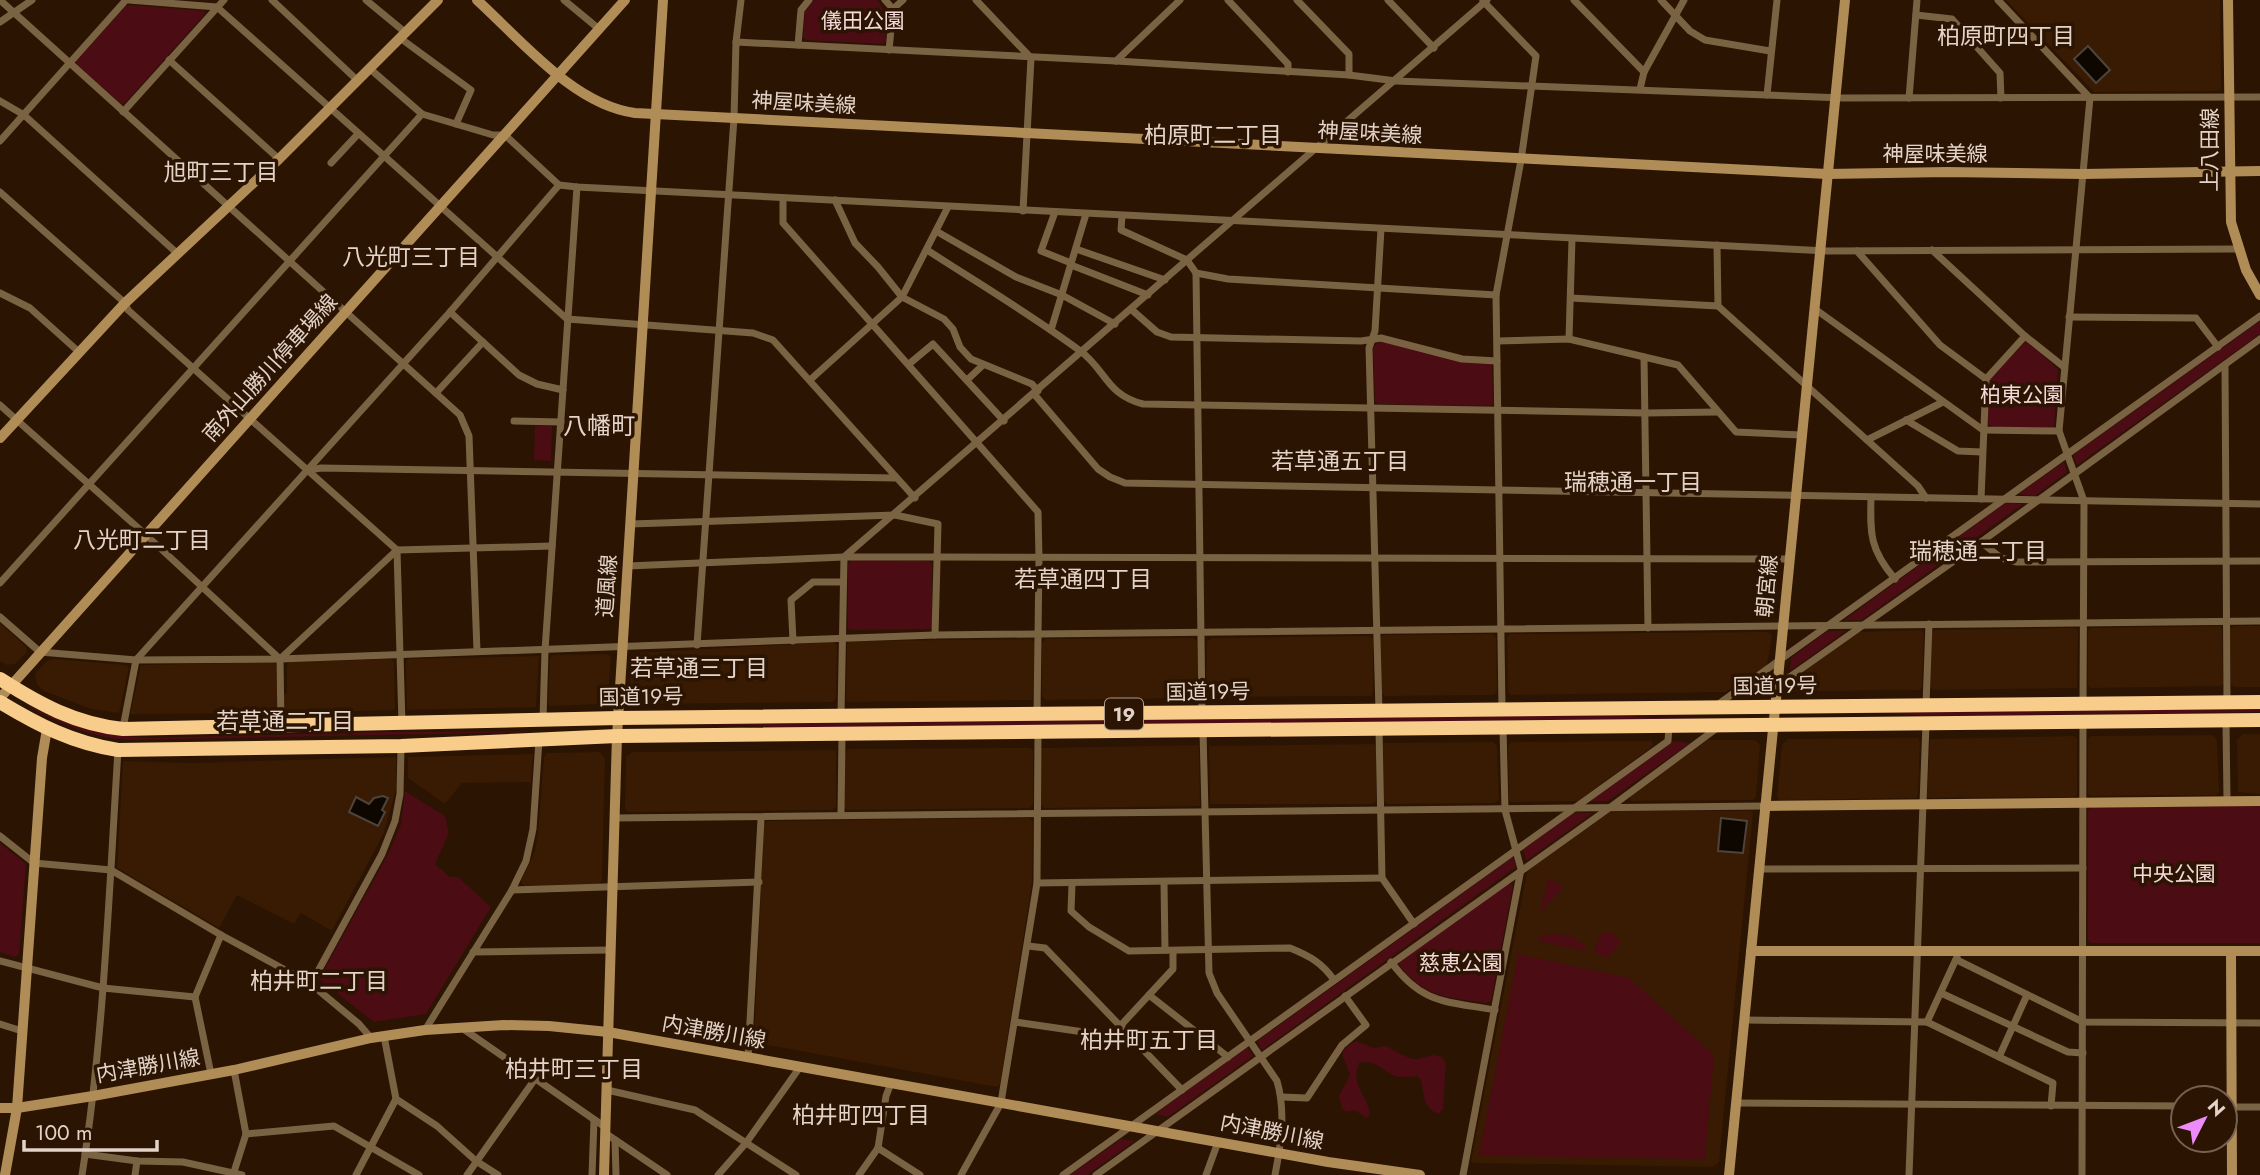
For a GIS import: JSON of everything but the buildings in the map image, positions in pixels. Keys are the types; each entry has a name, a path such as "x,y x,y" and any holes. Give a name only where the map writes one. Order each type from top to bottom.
{"highway":[{"name":"国道19号","path":"5,682 64,715 99,726 123,729 841,715 2260,702"},
{"name":"国道19号","path":"0,700 47,729 81,742 118,750 401,746 617,736 2260,720"}],"street":[{"path":"1,0 460,415 470,436 477,651"},
{"path":"0,22 33,0"},
{"path":"0,141 128,0 217,7 567,319 753,333 773,340 915,498"},
{"path":"123,111 224,0"},
{"path":"272,0 357,80"},
{"path":"366,0 403,35 471,90 456,124"},
{"path":"0,438 125,303 279,159 438,0"},
{"name":"神屋味美線","path":"477,0 584,96 609,108 628,112 1027,135 1827,174 2260,171"},
{"path":"564,0 599,29"},
{"name":"南外山勝川停車場線","path":"0,700 5,682 40,652 625,0"},
{"name":"道風線","path":"604,1175 617,736 663,0"},
{"path":"697,645 734,118 736,42 741,0"},
{"path":"798,45 801,10 809,0"},
{"path":"885,0 893,9"},
{"path":"889,50 893,9 902,0"},
{"path":"976,0 1031,58 1023,211"},
{"path":"1116,61 1180,0"},
{"path":"1228,0 1288,64 1288,72"},
{"path":"1297,0 1349,54 1349,75"},
{"path":"1388,0 1434,48"},
{"path":"1574,0 1644,72"},
{"path":"1661,0 1690,31 1705,40 1770,51"},
{"path":"1640,89 1644,72 1684,0"},
{"path":"1767,96 1777,0"},
{"name":"朝宮線","path":"1729,1175 1844,0"},
{"path":"1909,97 1917,0"},
{"path":"1998,0 2090,98 2059,431 2084,501 2083,704"},
{"name":"上八田線","path":"2228,0 2231,215 2238,249 2260,295"},
{"path":"841,715 844,557 1132,310 1485,1 1536,56 1521,160 1496,295 1502,710"},
{"path":"1916,15 1952,19 2000,73 2001,98"},
{"path":"736,42 1116,61 1349,75 1396,81 1767,96 2260,96"},
{"path":"169,60 279,159"},
{"path":"369,68 422,114 493,135 505,135 559,186 1819,251 2238,249"},
{"path":"0,102 24,114 178,254"},
{"path":"0,583 422,114"},
{"path":"331,163 358,134"},
{"path":"123,729 136,660 450,312 559,186"},
{"path":"542,720 577,187"},
{"path":"0,192 125,303 128,310 193,369 397,550 402,724"},
{"path":"783,198 783,223 1038,512 1040,558 1037,714"},
{"path":"835,200 855,243 902,297 944,319 953,329 960,347 971,359 1032,384 1036,393 1098,469 1125,483 2260,504"},
{"path":"810,380 902,297 948,207"},
{"path":"1055,212 1041,251 1148,295"},
{"path":"1051,330 1086,214"},
{"path":"1122,216 1121,230 1187,260 1196,273 1202,713"},
{"path":"1379,711 1369,348 1375,331 1381,229"},
{"path":"936,231 1016,276 1062,295 1115,324"},
{"path":"1569,340 1572,239"},
{"path":"1717,245 1718,306"},
{"path":"1076,248 1165,280"},
{"path":"927,250 1083,352 1112,388 1143,404 1718,412"},
{"path":"1932,250 2025,336 2064,367"},
{"path":"1857,251 1940,345 1986,379"},
{"path":"1196,273 1228,279 1496,295"},
{"path":"0,293 30,308 80,353"},
{"path":"1570,298 1718,306 1918,486 1926,498"},
{"path":"1815,309 1983,430 2059,431"},
{"path":"1132,310 1157,332 1171,337 1381,338 1462,359 1497,361"},
{"path":"450,312 519,375 537,384 563,390"},
{"path":"1714,708 2260,316"},
{"path":"2069,317 2196,317 2218,347"},
{"path":"1981,499 1986,379 2025,336"},
{"path":"1777,686 2260,339"},
{"path":"1498,341 1569,340 1678,365 1736,432 1801,435"},
{"path":"436,393 483,342"},
{"path":"909,364 933,344 1004,421"},
{"path":"1644,357 1648,628"},
{"path":"2225,365 2227,702"},
{"path":"967,380 983,366"},
{"path":"1867,440 1943,402"},
{"path":"0,405 203,586 280,659 281,727"},
{"path":"1906,420 1958,451 1982,452"},
{"path":"514,421 561,422"},
{"path":"309,470 470,470 896,478"},
{"path":"1871,498 1871,539 1875,551 1895,579"},
{"path":"631,524 895,515 938,524 935,635"},
{"path":"1981,542 2001,558 2017,562 2260,561"},
{"path":"280,659 397,550 552,546"},
{"path":"628,566 844,557 1788,559"},
{"path":"793,641 791,600 813,582 842,582"},
{"path":"0,617 40,652 136,660 280,659 935,635 2260,621"},
{"path":"1926,705 1929,624"},
{"path":"2226,720 2227,801"},
{"path":"2082,1175 2083,722"},
{"path":"1909,1175 1926,724"},
{"path":"1096,1175 1612,806 1720,725"},
{"path":"1063,1175 1228,1058 1252,1045 1334,980 1668,741 1669,726"},
{"path":"1464,1175 1521,869 1505,810 1503,727"},
{"path":"1379,728 1382,878 1414,924"},
{"path":"4,1172 17,1108 42,758 47,729"},
{"path":"1203,731 1209,974 1217,993 1277,1081 1282,1097 1275,1175"},
{"path":"961,1175 1001,1103 1037,883 1038,732"},
{"path":"841,816 842,735"},
{"path":"425,1030 512,890 526,861 534,829 539,740"},
{"path":"311,984 382,854 395,821 400,794 401,746"},
{"path":"82,1175 93,1096 103,988 118,750"},
{"path":"614,818 2260,801"},
{"path":"748,1058 760,883 761,818"},
{"path":"0,836 34,863 111,870 311,984 359,1024 370,1038"},
{"path":"1759,869 2083,868"},
{"path":"1037,883 1382,878"},
{"path":"1015,1022 1111,1036 1173,969 1168,950 1164,882"},
{"path":"512,890 760,883"},
{"path":"1072,884 1072,911 1089,927 1129,951 1290,948 1309,955 1324,966 1334,980"},
{"path":"211,1074 195,997 221,935"},
{"path":"1027,946 1045,948 1182,1090"},
{"path":"473,952 611,950"},
{"path":"1751,951 1917,951 1957,956 2083,951 2260,951"},
{"path":"2229,1084 2231,951"},
{"path":"1927,1022 1957,956"},
{"path":"1957,956 2083,1022 2260,1023"},
{"path":"0,961 103,988 195,997"},
{"path":"1391,962 1413,988 1423,994 1495,1010"},
{"path":"1941,993 2068,1052 2083,1053"},
{"path":"1149,995 1228,1058"},
{"path":"1998,1057 2027,995"},
{"path":"1282,1097 1307,1098 1342,1045 1366,1025 1345,996"},
{"path":"1745,1020 1927,1022 2053,1083 2051,1106"},
{"path":"0,1024 22,1031"},
{"name":"内津勝川線","path":"0,1108 17,1108 93,1096 234,1070 370,1038 425,1030 504,1025 550,1026 608,1032 1159,1130 1383,1173 1420,1175"},
{"path":"462,1028 594,1120 615,1140 667,1175"},
{"path":"356,1175 396,1099 384,1037"},
{"path":"718,1175 746,1143 800,1066"},
{"path":"85,1154 137,1161 183,1162 236,1174 246,1134 234,1070"},
{"path":"467,1175 535,1079"},
{"path":"859,1175 878,1148 886,1096 891,1083"},
{"path":"607,1090 695,1111 796,1175"},
{"path":"396,1099 437,1126 476,1161 498,1175"},
{"path":"1736,1103 2169,1106"},
{"path":"2239,1107 2260,1107"},
{"path":"592,1175 594,1120"},
{"path":"246,1134 334,1126 419,1175"},
{"path":"615,1140 616,1175"},
{"path":"1206,1175 1218,1142"},
{"path":"878,1148 920,1175"},
{"path":"2231,1154 2232,1175"},
{"path":"135,1175 137,1161"}],"shaded area":[{"path":"2006,0 2220,0 2221,89 2094,92"},
{"path":"2088,46 2110,70 2096,83 2074,59"},
{"path":"0,623 26,647 27,652 15,664 7,665 0,661"},
{"path":"2220,626 2223,684 2220,686 2091,688 2088,685 2088,631 2091,628"},
{"path":"2234,626 2260,626 2260,687 2234,687 2231,684 2230,629"},
{"path":"2075,628 2078,631 2077,688 1933,690 1930,687 1932,633 1935,630"},
{"path":"1921,630 1924,633 1920,690 1793,691 1787,685 1858,632"},
{"path":"1768,632 1772,635 1767,665 1726,692 1510,695 1508,691 1507,637 1510,634"},
{"path":"1493,634 1496,638 1497,692 1493,695 1385,696 1381,693 1380,639 1383,635"},
{"path":"1369,636 1373,639 1371,696 1206,697 1207,641 1212,638"},
{"path":"1193,638 1197,641 1198,694 1195,698 1045,700 1042,696 1042,643 1046,639"},
{"path":"1031,639 1035,642 1031,700 846,700 849,641"},
{"path":"834,642 837,645 836,698 833,702 635,704 629,698 632,656 635,653"},
{"path":"608,654 611,657 608,698 602,704 550,706 550,658 553,655"},
{"path":"539,656 536,707 407,710 408,659"},
{"path":"53,659 126,665 129,668 119,713 91,709 44,691 37,685 35,674 47,661"},
{"path":"390,659 394,662 395,710 282,713 282,694 287,694 287,665 290,662"},
{"path":"273,662 276,665 278,713 130,714 141,665"},
{"path":"2243,734 2260,734 2260,794 2238,792 2237,740"},
{"path":"2213,735 2217,740 2219,792 2216,795 2088,794 2088,739 2091,736"},
{"path":"2074,736 2077,739 2077,794 2074,797 1927,796 1930,739"},
{"path":"1918,738 1916,798 1779,800 1777,796 1782,745 1788,739"},
{"path":"1707,740 1755,740 1760,745 1756,797 1753,800 1631,801 1629,796"},
{"path":"1652,741 1653,746 1578,801 1509,800 1508,746 1511,742"},
{"path":"1493,742 1497,746 1499,800 1494,803 1387,804 1384,801 1383,743"},
{"path":"1374,744 1376,801 1373,804 1210,804 1209,746"},
{"path":"1199,745 1200,806 1045,808 1041,805 1041,748"},
{"path":"848,749 1033,750 1033,805 1029,808 847,810 844,807 845,753"},
{"path":"836,750 836,807 832,810 628,812 625,809 626,757 632,752"},
{"path":"600,752 605,758 602,880 599,884 524,886 521,882 535,851 538,833 544,757 547,753"},
{"path":"533,754 531,782 462,783 445,804 408,778 408,757"},
{"path":"396,757 396,789 384,833 332,931 301,913 294,924 237,895 219,928 117,868 123,761 189,763"},
{"path":"356,797 369,804 374,798 388,798 378,826 349,812"},
{"path":"1609,811 1753,813 1719,1162 1713,1167 1473,1163 1471,1161 1527,872"},
{"path":"1030,818 1033,822 1032,883 1000,1084 997,1087 757,1043 754,1040 764,824 768,821"},
{"path":"1721,818 1747,821 1743,853 1718,851"}],"green space":[{"name":"儀田公園","path":"814,0 877,0 887,14 886,41 883,44 806,40 803,37 805,11"},
{"path":"126,6 204,11 205,14 125,103 121,104 77,65 76,61"},
{"path":"2260,321 2260,334 2077,465 2073,455"},
{"path":"1381,341 1489,363 1492,365 1493,403 1490,406 1378,404 1375,401 1373,347"},
{"name":"柏東公園","path":"2026,341 2058,369 2054,428 1993,427 1987,424 1989,380"},
{"path":"535,426 552,426 551,461 534,460"},
{"path":"2064,462 2067,472 2035,496 2018,494"},
{"path":"2005,503 2023,504 1862,620 1844,620"},
{"path":"852,560 929,561 932,564 932,627 850,630 848,564"},
{"path":"1827,631 1846,631 1790,671 1791,658"},
{"path":"26,704 84,728 146,738 382,732 591,731 129,740 103,737 79,730"},
{"path":"2260,709 2260,712 1925,716 1889,713 1801,714 1801,713"},
{"path":"1617,715 1653,718 1748,718 784,728 748,725 645,725"},
{"path":"1674,741 1690,743 1608,801 1590,801"},
{"path":"405,791 445,816 449,833 435,864 450,877 458,877 491,907 426,1014 374,1022 319,979 387,856 401,824"},
{"name":"中央公園","path":"2260,806 2260,943 2091,943 2088,940 2088,810 2091,807"},
{"path":"1573,813 1593,813 1526,861 1523,849"},
{"path":"0,843 26,864 19,954 15,957 0,952"},
{"path":"1513,857 1516,867 1262,1050 1257,1041"},
{"path":"1549,877 1561,886 1561,890 1540,912"},
{"name":"慈恵公園","path":"1509,883 1513,885 1491,1001 1487,1003 1438,995 1408,976 1399,965 1400,961"},
{"path":"1610,932 1620,940 1618,946 1608,957 1601,956 1594,951 1601,933"},
{"path":"1542,935 1573,937 1585,945 1585,951 1538,941"},
{"path":"1518,954 1629,978 1714,1055 1705,1159 1479,1156"},
{"path":"1356,1041 1374,1048 1386,1046 1409,1058 1434,1055 1442,1057 1446,1063 1443,1109 1438,1114 1429,1108 1421,1080 1417,1076 1399,1077 1375,1064 1365,1062 1359,1063 1356,1077 1370,1114 1366,1118 1355,1110 1346,1112 1342,1109 1339,1096 1350,1075 1342,1054 1346,1047"},
{"path":"1247,1047 1253,1056 1168,1117 1155,1114"},
{"path":"1121,1139 1135,1141 1087,1175 1070,1175"}],"district":[{"name":"柏原町四丁目","path":"2006,36"},
{"name":"柏原町二丁目","path":"1213,135"},
{"name":"旭町三丁目","path":"221,172"},
{"name":"八光町三丁目","path":"411,257"},
{"name":"八幡町","path":"599,425"},
{"name":"若草通五丁目","path":"1340,461"},
{"name":"瑞穂通一丁目","path":"1633,482"},
{"name":"八光町二丁目","path":"142,540"},
{"name":"瑞穂通二丁目","path":"1978,551"},
{"name":"若草通四丁目","path":"1083,579"},
{"name":"若草通三丁目","path":"699,668"},
{"name":"若草通二丁目","path":"285,721"},
{"name":"柏井町二丁目","path":"319,981"},
{"name":"柏井町五丁目","path":"1149,1040"},
{"name":"柏井町三丁目","path":"574,1069"},
{"name":"柏井町四丁目","path":"861,1115"}]}
